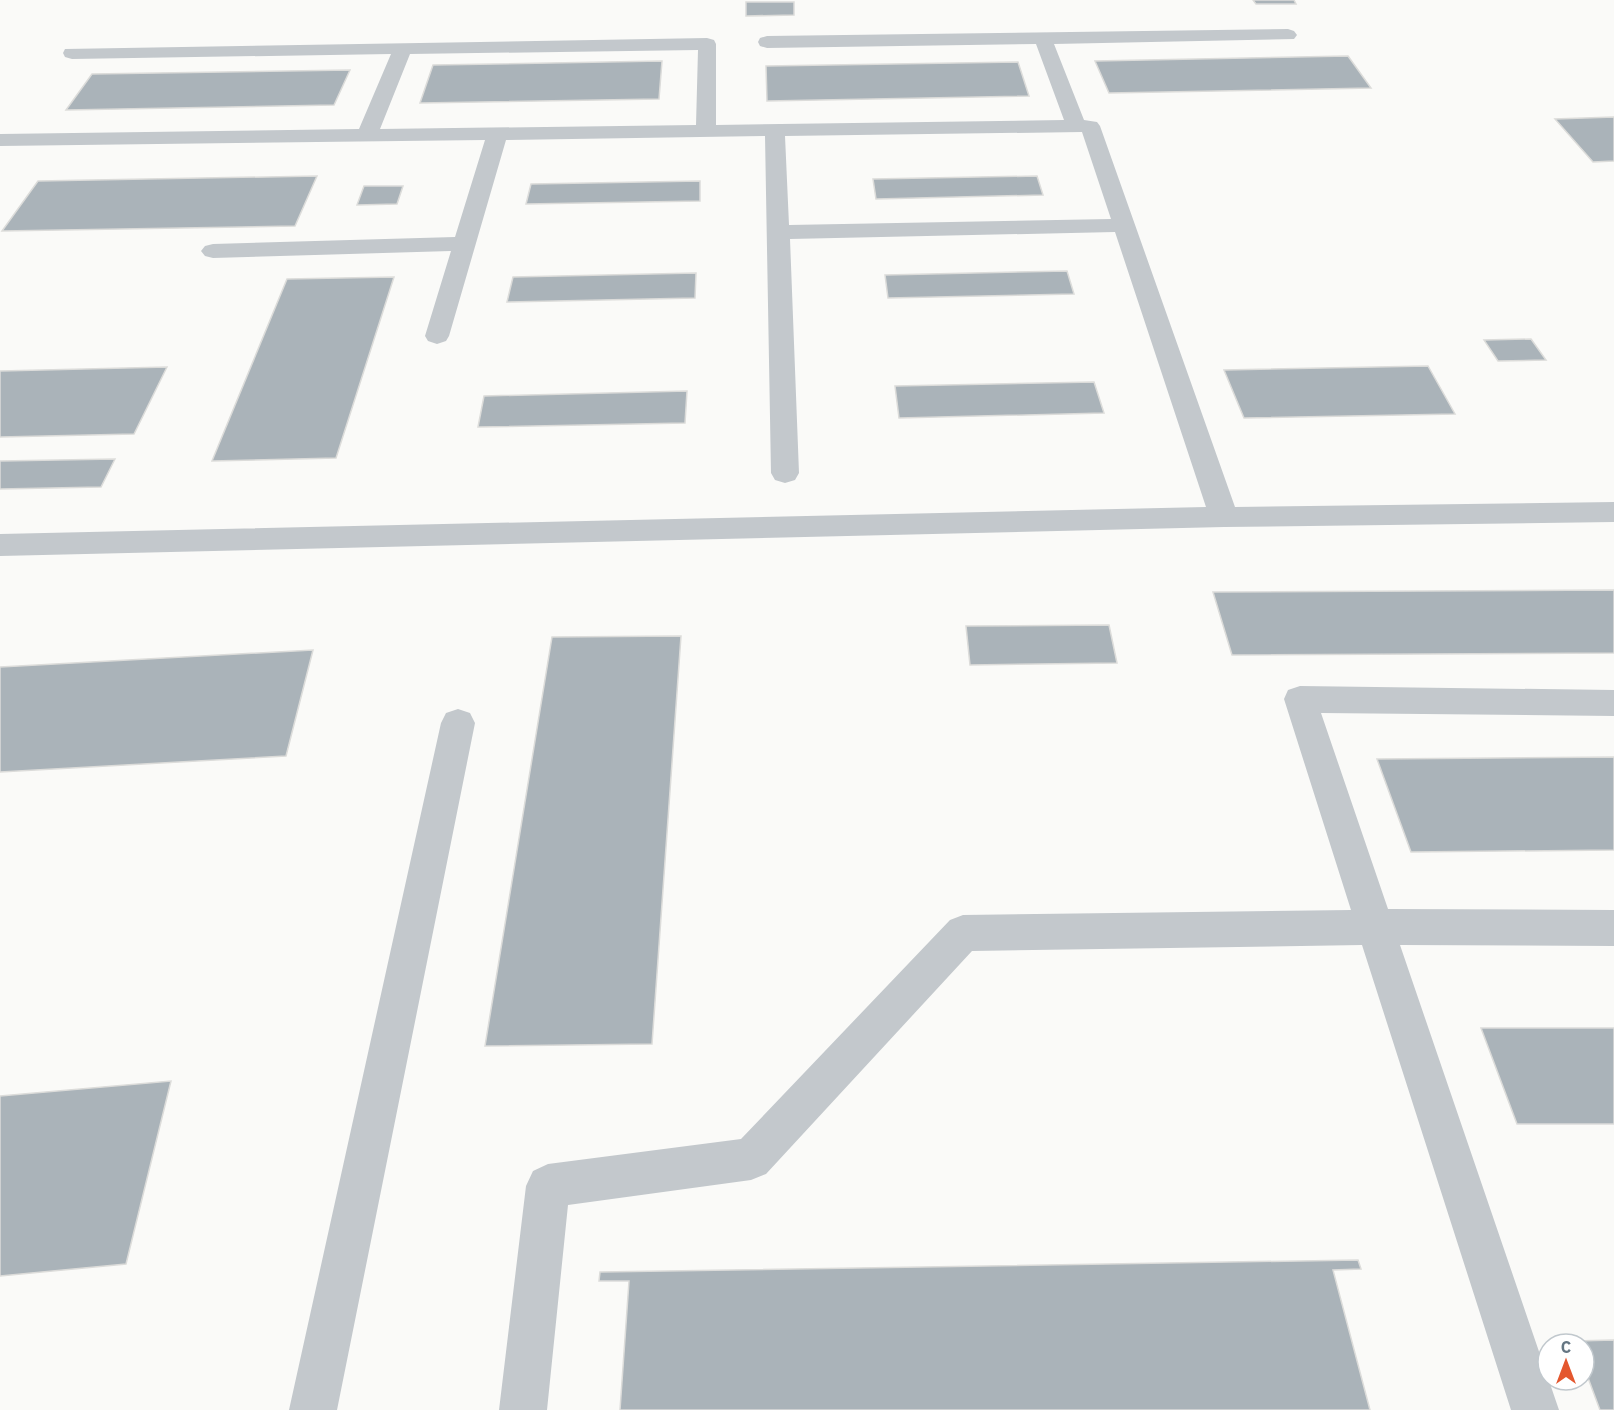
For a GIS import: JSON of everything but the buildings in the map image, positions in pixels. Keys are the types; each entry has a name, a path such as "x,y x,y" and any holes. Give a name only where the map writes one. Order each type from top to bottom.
{"lane":[{"path":"767,42 1288,34"},
{"path":"1043,38 1076,126"},
{"path":"72,53 707,44 706,131"},
{"path":"367,135 403,48"},
{"path":"0,140 1090,126 1224,517"},
{"path":"775,130 785,473"},
{"path":"437,336 497,134"},
{"path":"778,232 1124,225"},
{"path":"213,251 466,244"},
{"path":"0,544 1224,517 1614,512"},
{"path":"1535,1410 1300,699 1614,703"},
{"path":"313,1410 458,723"},
{"path":"523,1410 548,1186 751,1159 963,933 1375,927 1614,928"}]}
